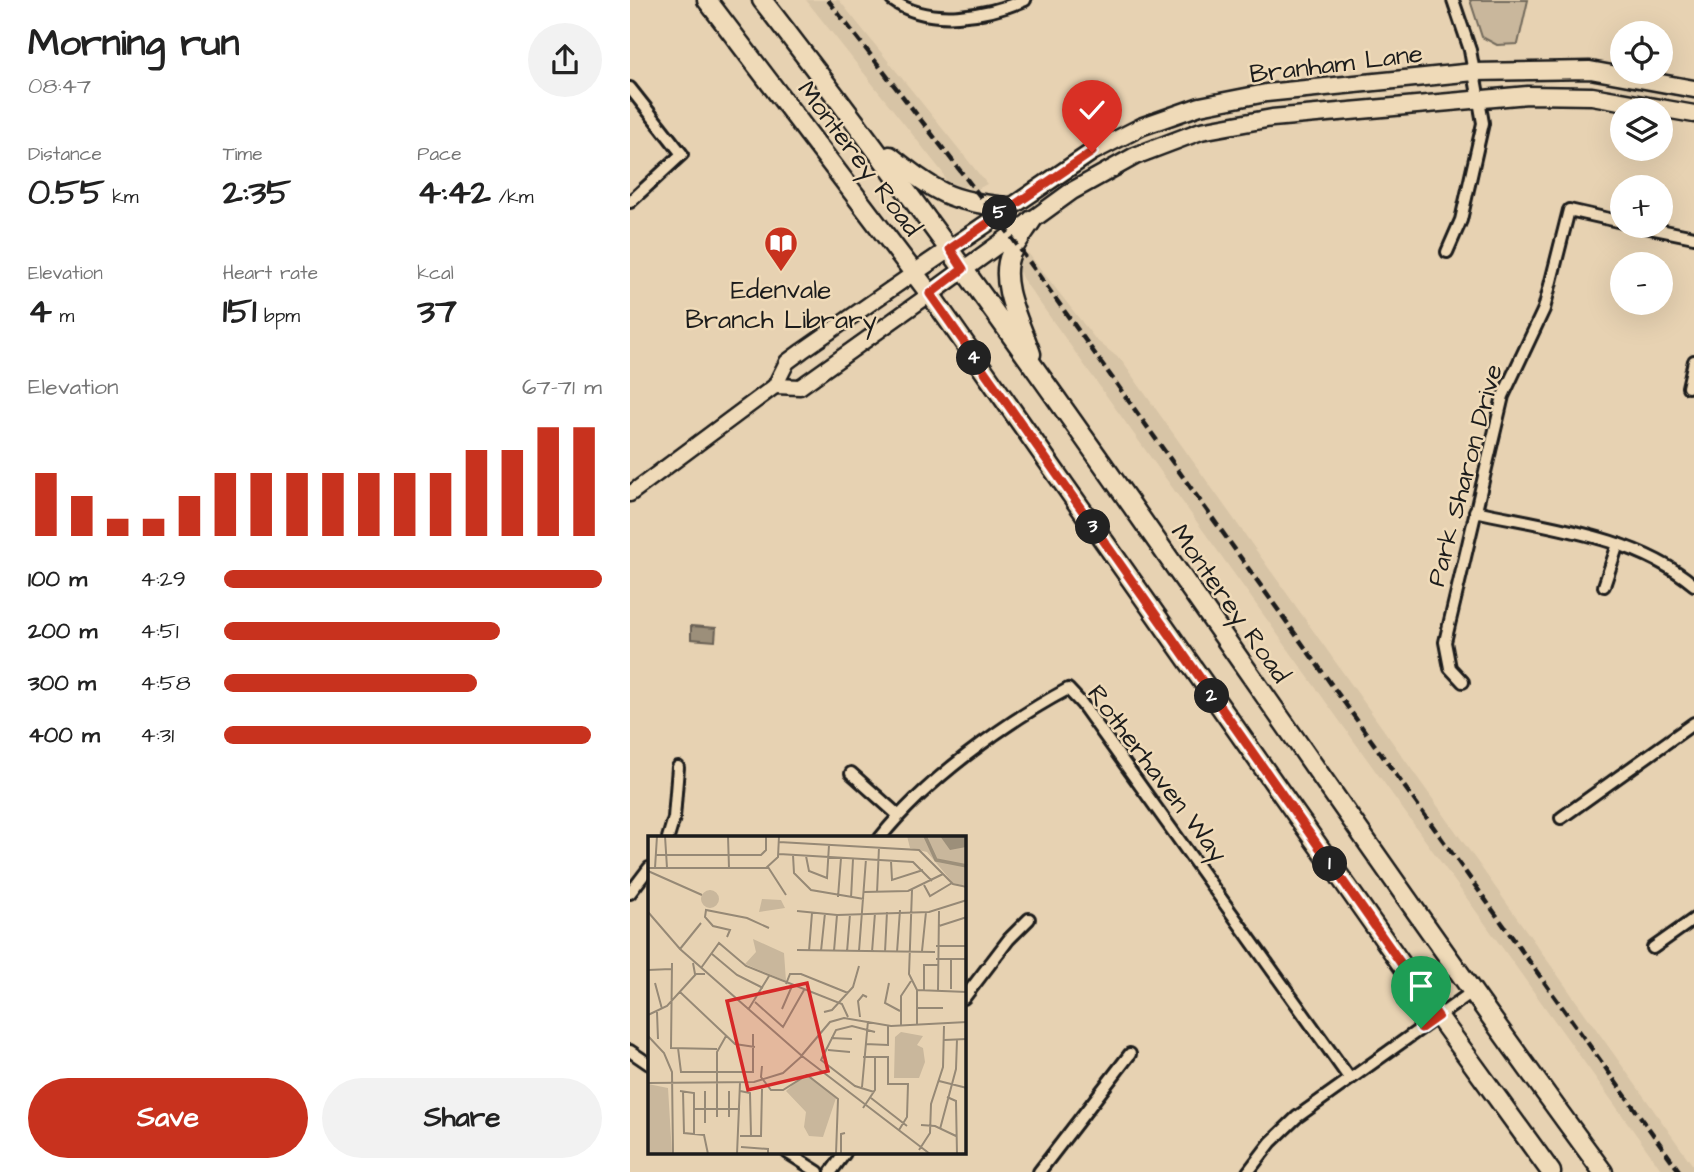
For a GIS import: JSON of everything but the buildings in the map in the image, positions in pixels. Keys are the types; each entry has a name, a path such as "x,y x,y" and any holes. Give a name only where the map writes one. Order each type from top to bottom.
{"main road":[{"name":"Monterey Road","path":"707,0 930,294 1438,1016 1551,1172"},
{"name":"Monterey Road","path":"762,0 875,145 950,249 1472,992 1603,1172"},
{"name":"Branham Lane","path":"914,273 1092,152 1133,131 1200,106 1266,93 1474,72 1591,70 1694,89"},
{"name":"Branham Lane","path":"930,294 1072,191 1135,156 1201,131 1272,118 1528,95 1592,96 1694,114"},
{"path":"875,145 947,197 975,204 1009,207"},
{"path":"1032,220 1011,253 1007,282 1038,374"}],"street":[{"path":"891,0 899,5 936,15 968,16 998,11 1025,0"},
{"path":"1447,252 1461,219 1483,123 1462,19 1453,0"},
{"path":"630,88 682,154 630,202"},
{"name":"Park Sharon Drive","path":"1463,682 1450,668 1445,642 1503,396 1548,299 1569,210 1610,219"},
{"path":"1673,233 1694,237"},
{"path":"630,494 775,386 787,362 914,273"},
{"path":"775,386 800,387 930,294"},
{"path":"1688,387 1694,361"},
{"path":"1475,511 1618,544 1674,568 1694,585"},
{"path":"1604,586 1618,544"},
{"name":"Rotherhaven Way","path":"882,836 898,815 938,778 1068,690 1082,704 1158,808 1350,1079"},
{"path":"1561,818 1694,723"},
{"path":"669,836 674,818 678,767"},
{"path":"850,773 898,815"},
{"path":"630,893 648,869"},
{"path":"966,995 1009,939 1029,919"},
{"path":"1653,948 1694,919"},
{"path":"1248,1172 1271,1142 1297,1117 1472,992"},
{"path":"630,1051 648,1063"},
{"path":"1039,1172 1130,1054"},
{"path":"790,1154 818,1172"},
{"path":"831,1172 844,1154"}],"shaded area":[{"path":"806,0 839,0 987,184 972,192 966,185 960,189 947,185 943,173"},
{"path":"1470,0 1528,0 1518,44 1497,45 1482,37"},
{"path":"1028,253 1096,340 1121,360 1694,1167 1694,1172 1663,1172 1022,278 1016,264"},
{"path":"691,626 716,628 715,641 691,639"}],"railway":[{"path":"828,0 1010,235 1680,1172"}],"place":[{"name":"Edenvale Branch Library","path":"781,273"}],"route":[{"path":"1092,152 950,249 963,269 930,294 1438,1016 1421,1028"}]}
